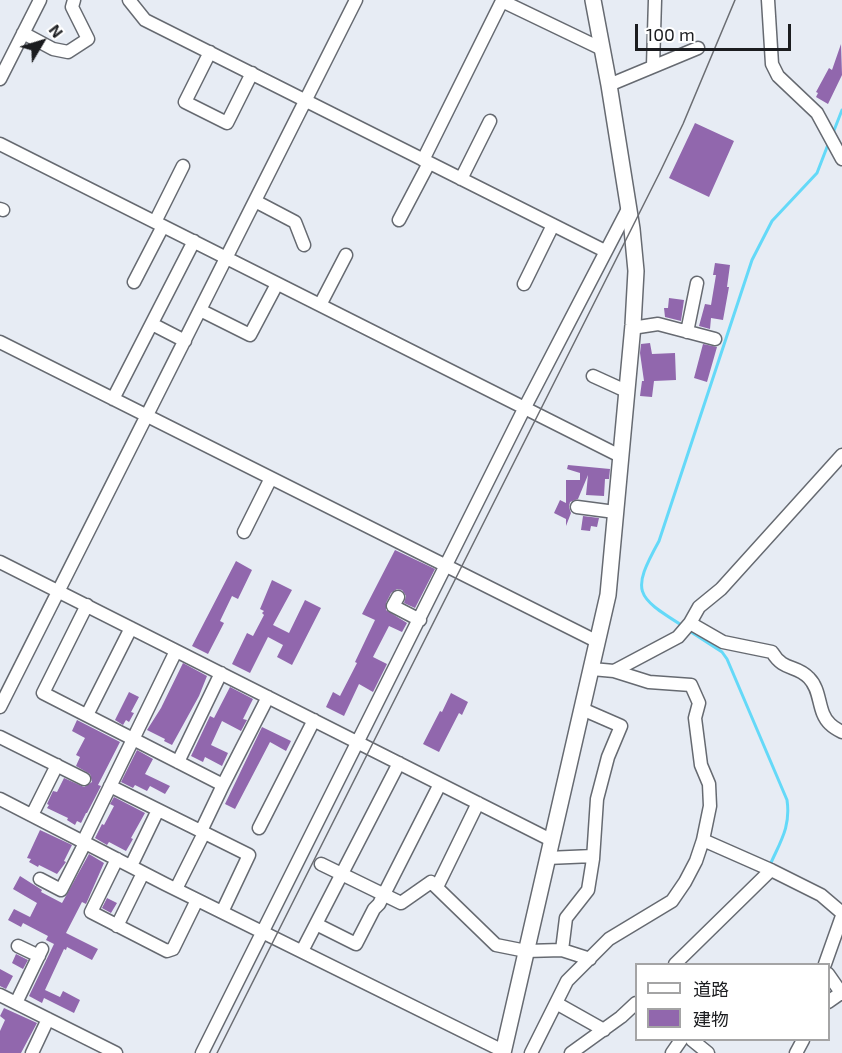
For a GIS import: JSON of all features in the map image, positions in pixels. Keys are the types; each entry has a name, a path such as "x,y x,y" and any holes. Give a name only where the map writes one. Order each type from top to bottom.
{"street":[{"path":"0,79 40,0"},
{"path":"23,33 53,49 68,52 88,39 72,8 74,0"},
{"path":"129,0 145,20 605,251"},
{"path":"0,707 356,0"},
{"path":"0,799 143,873 503,1052 608,595 632,328 636,271 629,207 593,0"},
{"path":"654,66 655,0"},
{"path":"768,0 772,64 778,76 817,113 842,159"},
{"path":"399,220 502,1 602,49"},
{"path":"609,85 698,48"},
{"path":"210,52 185,102 226,123 252,73"},
{"path":"461,179 490,121"},
{"path":"0,144 620,456"},
{"path":"134,282 183,166"},
{"path":"255,201 295,222 304,245"},
{"path":"202,1053 524,409 629,207"},
{"path":"524,284 553,225"},
{"path":"113,399 194,241"},
{"path":"320,305 346,255"},
{"path":"687,332 698,283"},
{"path":"200,310 250,335 277,284"},
{"path":"152,324 185,341"},
{"path":"632,328 658,324 715,339"},
{"path":"0,342 598,642"},
{"path":"593,376 626,391"},
{"path":"614,671 678,637 688,626 699,607 721,589 842,455"},
{"path":"244,532 271,478"},
{"path":"577,507 615,512"},
{"path":"0,562 551,840"},
{"path":"398,597 393,606 420,620"},
{"path":"87,605 43,693 223,785"},
{"path":"688,626 723,642 772,652 782,665 808,676 816,688 829,724 842,732"},
{"path":"87,715 131,628"},
{"path":"40,879 61,890 176,651"},
{"path":"531,1053 567,981 609,939 672,901 691,872 703,840 710,806 709,784 701,765 695,718 699,703 691,685 649,682 614,671 592,669"},
{"path":"178,762 221,673"},
{"path":"176,889 223,785 268,697"},
{"path":"562,950 566,918 588,890 597,799 608,757 621,726 582,709"},
{"path":"259,828 314,720"},
{"path":"0,737 84,779"},
{"path":"302,951 399,764"},
{"path":"32,815 57,765"},
{"path":"316,924 356,944 384,895 440,784"},
{"path":"110,786 249,855 222,912"},
{"path":"437,887 478,803"},
{"path":"131,866 158,810"},
{"path":"703,840 821,895 842,915 825,963"},
{"path":"547,858 593,856"},
{"path":"117,859 91,912 117,926 167,951 173,949 197,900"},
{"path":"321,864 401,903 431,882 496,945 526,951 562,950 590,959"},
{"path":"676,963 771,870"},
{"path":"117,926 143,873"},
{"path":"16,1003 41,952 18,946"},
{"path":"830,977 842,994"},
{"path":"1,999 16,1003 48,1019 93,1048 116,1053"},
{"path":"556,1003 604,1030"},
{"path":"572,1053 635,1004"},
{"path":"32,1053 48,1019"},
{"path":"693,1041 708,1053"}],"building":[{"path":"841,44 842,75 828,104 816,97 818,93 816,92 829,68 832,70"},
{"path":"695,123 734,141 709,197 669,178"},
{"path":"715,263 730,265 727,287 729,287 723,320 711,318 710,329 699,326 705,304 711,305 716,275 713,275"},
{"path":"669,298 684,300 681,321 665,317 664,308 668,308"},
{"path":"650,343 652,354 675,353 676,380 654,381 652,397 640,396 642,381 644,381 641,344"},
{"path":"703,344 717,347 707,382 694,378"},
{"path":"568,465 610,469 609,479 605,479 604,496 586,495 588,475 578,499 570,502 571,513 566,526 566,519 554,513 560,500 566,503 566,480 580,480 580,473 567,469"},
{"path":"583,516 599,518 597,527 591,526 590,531 581,530"},
{"path":"395,550 435,569 415,608 404,603 406,596 402,590 397,589 391,593 386,603 386,610 407,623 402,632 389,626 373,657 387,664 373,692 359,684 344,716 326,707 333,692 340,696 357,663 355,662 375,620 362,614"},
{"path":"236,561 252,570 238,599 232,596 220,621 224,623 208,654 192,646"},
{"path":"272,580 292,590 273,625 289,633 305,600 321,608 292,665 277,657 283,645 268,637 250,673 232,664 247,633 253,636 264,615 262,613 264,611 260,609"},
{"path":"183,663 207,676 199,696 172,745 147,730 161,708"},
{"path":"230,687 253,699 243,719 247,720 241,731 222,721 211,745 228,753 222,766 205,757 203,762 191,756 210,716 214,718"},
{"path":"129,692 139,697 131,712 134,713 129,722 126,720 123,725 115,720"},
{"path":"451,693 468,702 462,715 459,713 439,752 423,744"},
{"path":"77,720 120,742 98,785 101,786 87,813 81,823 77,821 75,825 67,820 68,818 47,808 49,805 47,804 53,791 57,792 64,778 84,787 92,782 90,774 76,766 80,757 76,755 85,738 72,731"},
{"path":"262,727 291,741 286,751 270,742 235,809 225,804"},
{"path":"137,750 153,759 145,774 170,786 165,794 150,786 147,791 121,782"},
{"path":"114,797 145,813 126,851 109,842 107,845 95,838 114,806 110,804"},
{"path":"40,830 72,845 64,861 66,862 57,874 39,865 38,867 29,862 31,859 27,858"},
{"path":"89,854 104,863 86,904 82,902 66,933 98,949 92,960 67,947 66,950 64,949 45,990 60,997 63,991 80,1000 74,1013 44,998 42,1003 29,996 54,944 46,940 48,936 23,923 21,927 8,920 14,909 30,917 37,903 13,889 20,876 42,890 41,892 62,903"},
{"path":"107,898 117,903 111,913 102,908"},
{"path":"16,954 28,960 23,969 12,963"},
{"path":"0,969 13,976 6,989 0,986"},
{"path":"4,1008 37,1023 21,1053 0,1053 0,1031 5,1020 0,1016"}],"waterway":[{"path":"833,133 842,110"},
{"path":"683,626 647,599 642,591 644,572 659,541 752,260 772,221 817,173 829,142"},
{"path":"688,630 722,652 727,659 787,800 786,826 770,865"}],"tram line":[{"path":"217,1053 660,172 683,124 735,0"}]}
